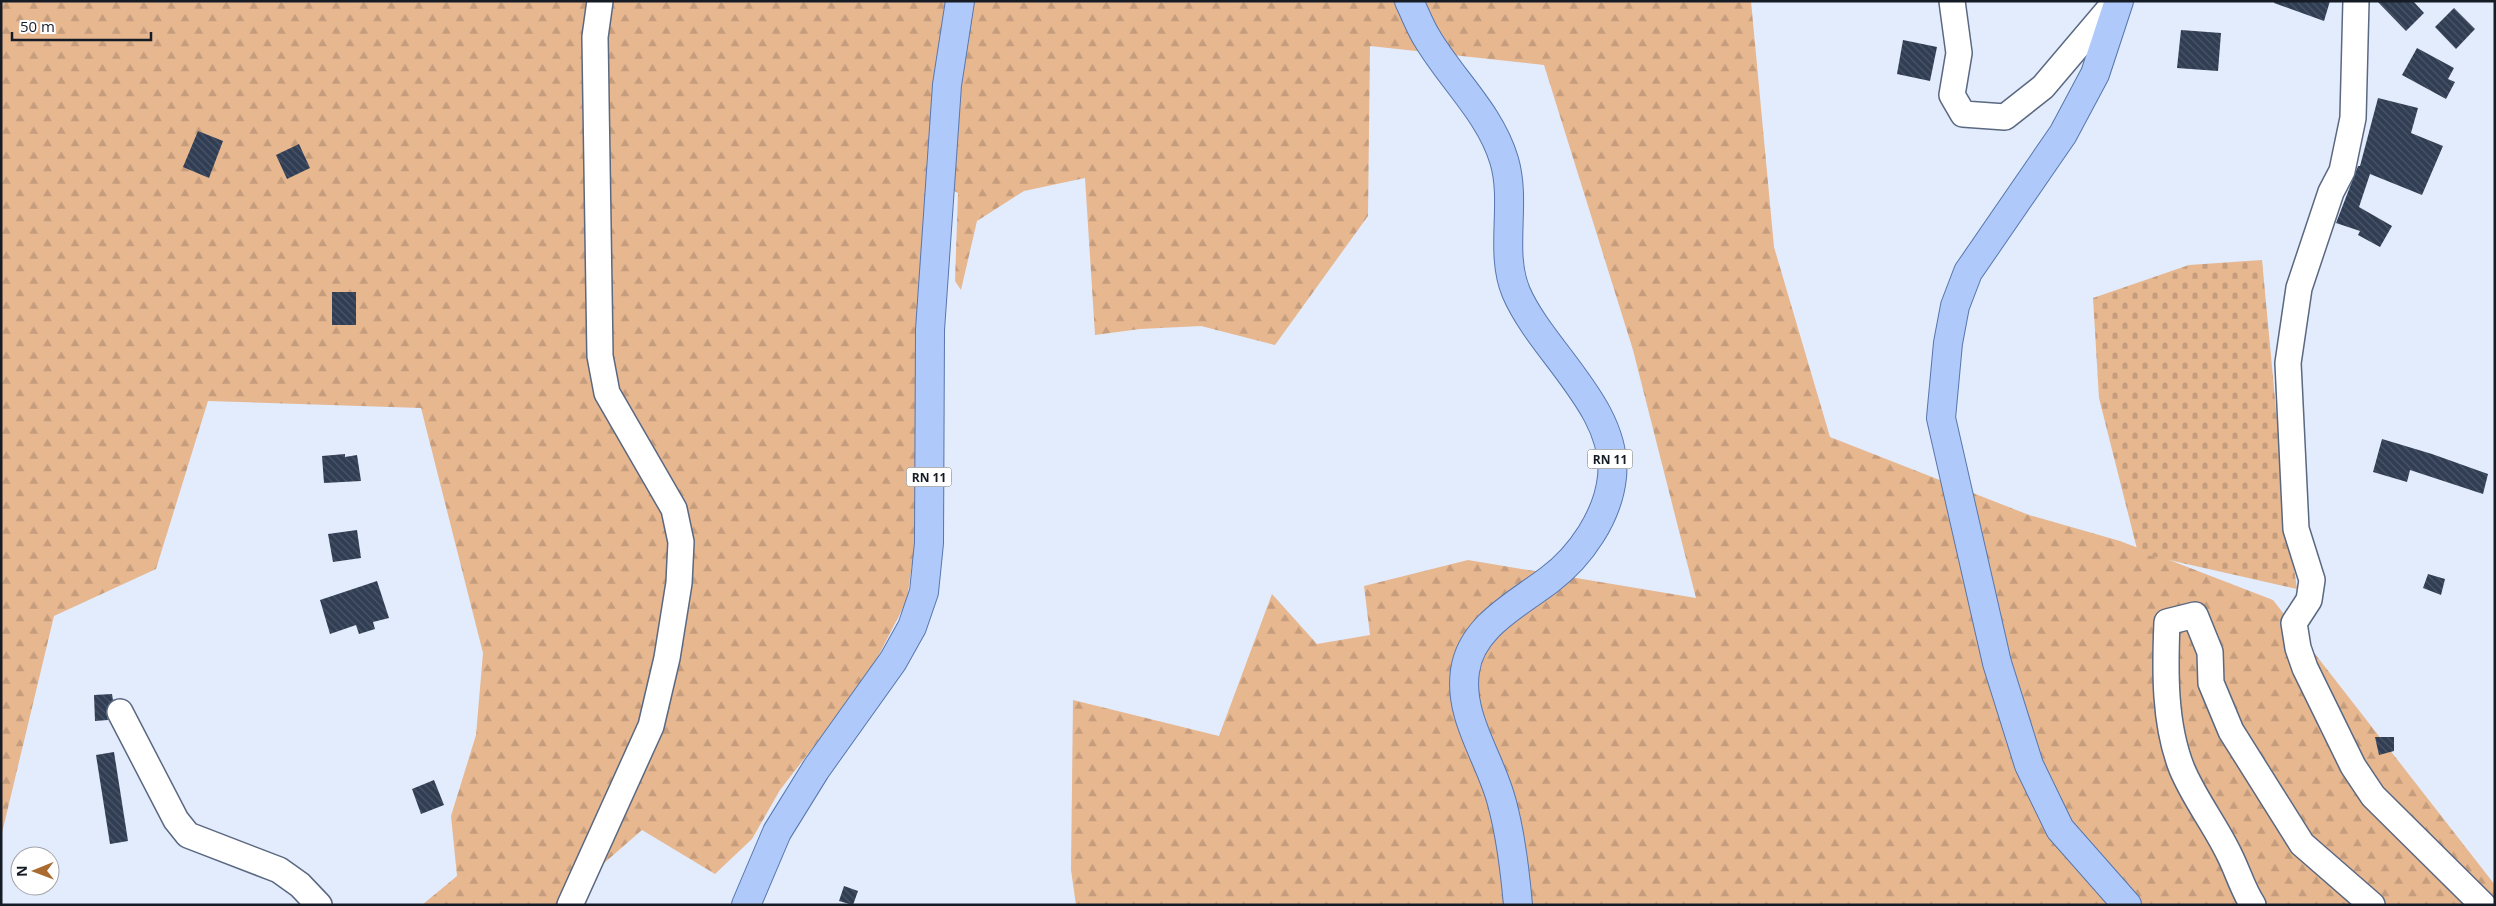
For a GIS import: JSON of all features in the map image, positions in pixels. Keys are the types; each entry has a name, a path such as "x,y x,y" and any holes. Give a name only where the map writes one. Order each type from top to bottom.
{"main road":[{"name":"RN 11","path":"746,905 777,832 816,769 893,661 912,627 924,592 929,543 932,300 947,85 960,1"},
{"name":"RN 11","path":"1409,1 1426,38 1481,112 1500,152 1510,196 1509,263 1515,290 1526,312 1593,407 1604,428 1612,475 1608,500 1589,537 1574,556 1551,579 1486,629 1470,648 1464,672 1464,702 1489,762 1502,802 1518,905"},
{"path":"2118,1 2095,74 2063,134 1968,272 1955,306 1948,343 1941,418 1997,663 2029,765 2060,829 2127,905"}],"street":[{"path":"570,905 651,726 667,658 679,583 681,542 674,509 607,393 600,356 595,37 600,1"},
{"path":"1952,1 1959,53 1952,95 1963,114 2005,117 2042,87 2118,1"},
{"path":"2356,1 2353,118 2342,171 2331,192 2299,288 2288,363 2296,529 2312,580 2309,600 2294,623 2298,648 2305,668 2353,766 2373,796 2482,905"},
{"path":"2253,905 2230,855 2204,814 2182,768 2170,721 2166,652 2168,622 2195,615 2210,652 2211,684 2231,731 2302,844 2372,905"},
{"path":"120,712 176,820 188,835 278,870 300,885 319,905"}],"green space":[{"path":"1,1 1751,1 1774,247 1830,437 2029,515 2120,541 2273,600 2495,885 2495,905 1076,905 1071,870 1073,700 1219,736 1272,594 1317,644 1370,635 1364,586 1468,560 1696,598 1633,350 1544,65 1370,46 1368,216 1275,345 1201,326 1140,329 1095,335 1085,178 1024,191 977,221 961,290 955,281 958,193 928,177 917,528 907,600 868,676 780,790 752,839 715,874 642,830 603,864 569,875 557,905 422,905 457,876 451,816 476,735 483,653 421,408 208,401 156,569 54,616 1,837"},
{"path":"2262,260 2284,495 2297,589 2138,553 2099,398 2093,298 2189,265"}],"building":[{"path":"2274,1 2330,1 2324,21 2274,3"},
{"path":"2377,1 2413,1 2424,13 2406,31"},
{"path":"2454,8 2475,29 2456,49 2435,27"},
{"path":"2181,30 2221,33 2218,71 2177,68"},
{"path":"1903,40 1937,47 1930,81 1897,74"},
{"path":"2417,48 2454,68 2448,79 2455,82 2446,99 2402,75"},
{"path":"2378,98 2418,108 2411,133 2443,146 2422,195 2370,174 2359,207 2392,226 2380,247 2358,235 2360,231 2336,223 2358,166 2360,166"},
{"path":"198,131 223,141 209,178 183,167"},
{"path":"299,144 310,168 287,179 276,155"},
{"path":"332,292 356,292 356,325 332,325"},
{"path":"2382,439 2488,474 2483,494 2410,470 2407,482 2373,472"},
{"path":"345,454 345,457 357,455 361,481 324,483 322,456"},
{"path":"357,530 361,558 333,562 328,534"},
{"path":"2428,574 2445,579 2441,595 2423,588"},
{"path":"377,581 389,618 373,622 375,629 359,634 356,625 330,634 320,600"},
{"path":"112,694 113,700 106,711 108,720 95,721 94,695"},
{"path":"2375,737 2394,737 2394,751 2379,755"},
{"path":"114,752 128,841 110,844 96,755"},
{"path":"434,780 444,805 421,814 412,789"},
{"path":"844,886 858,891 853,905 839,901"}]}
